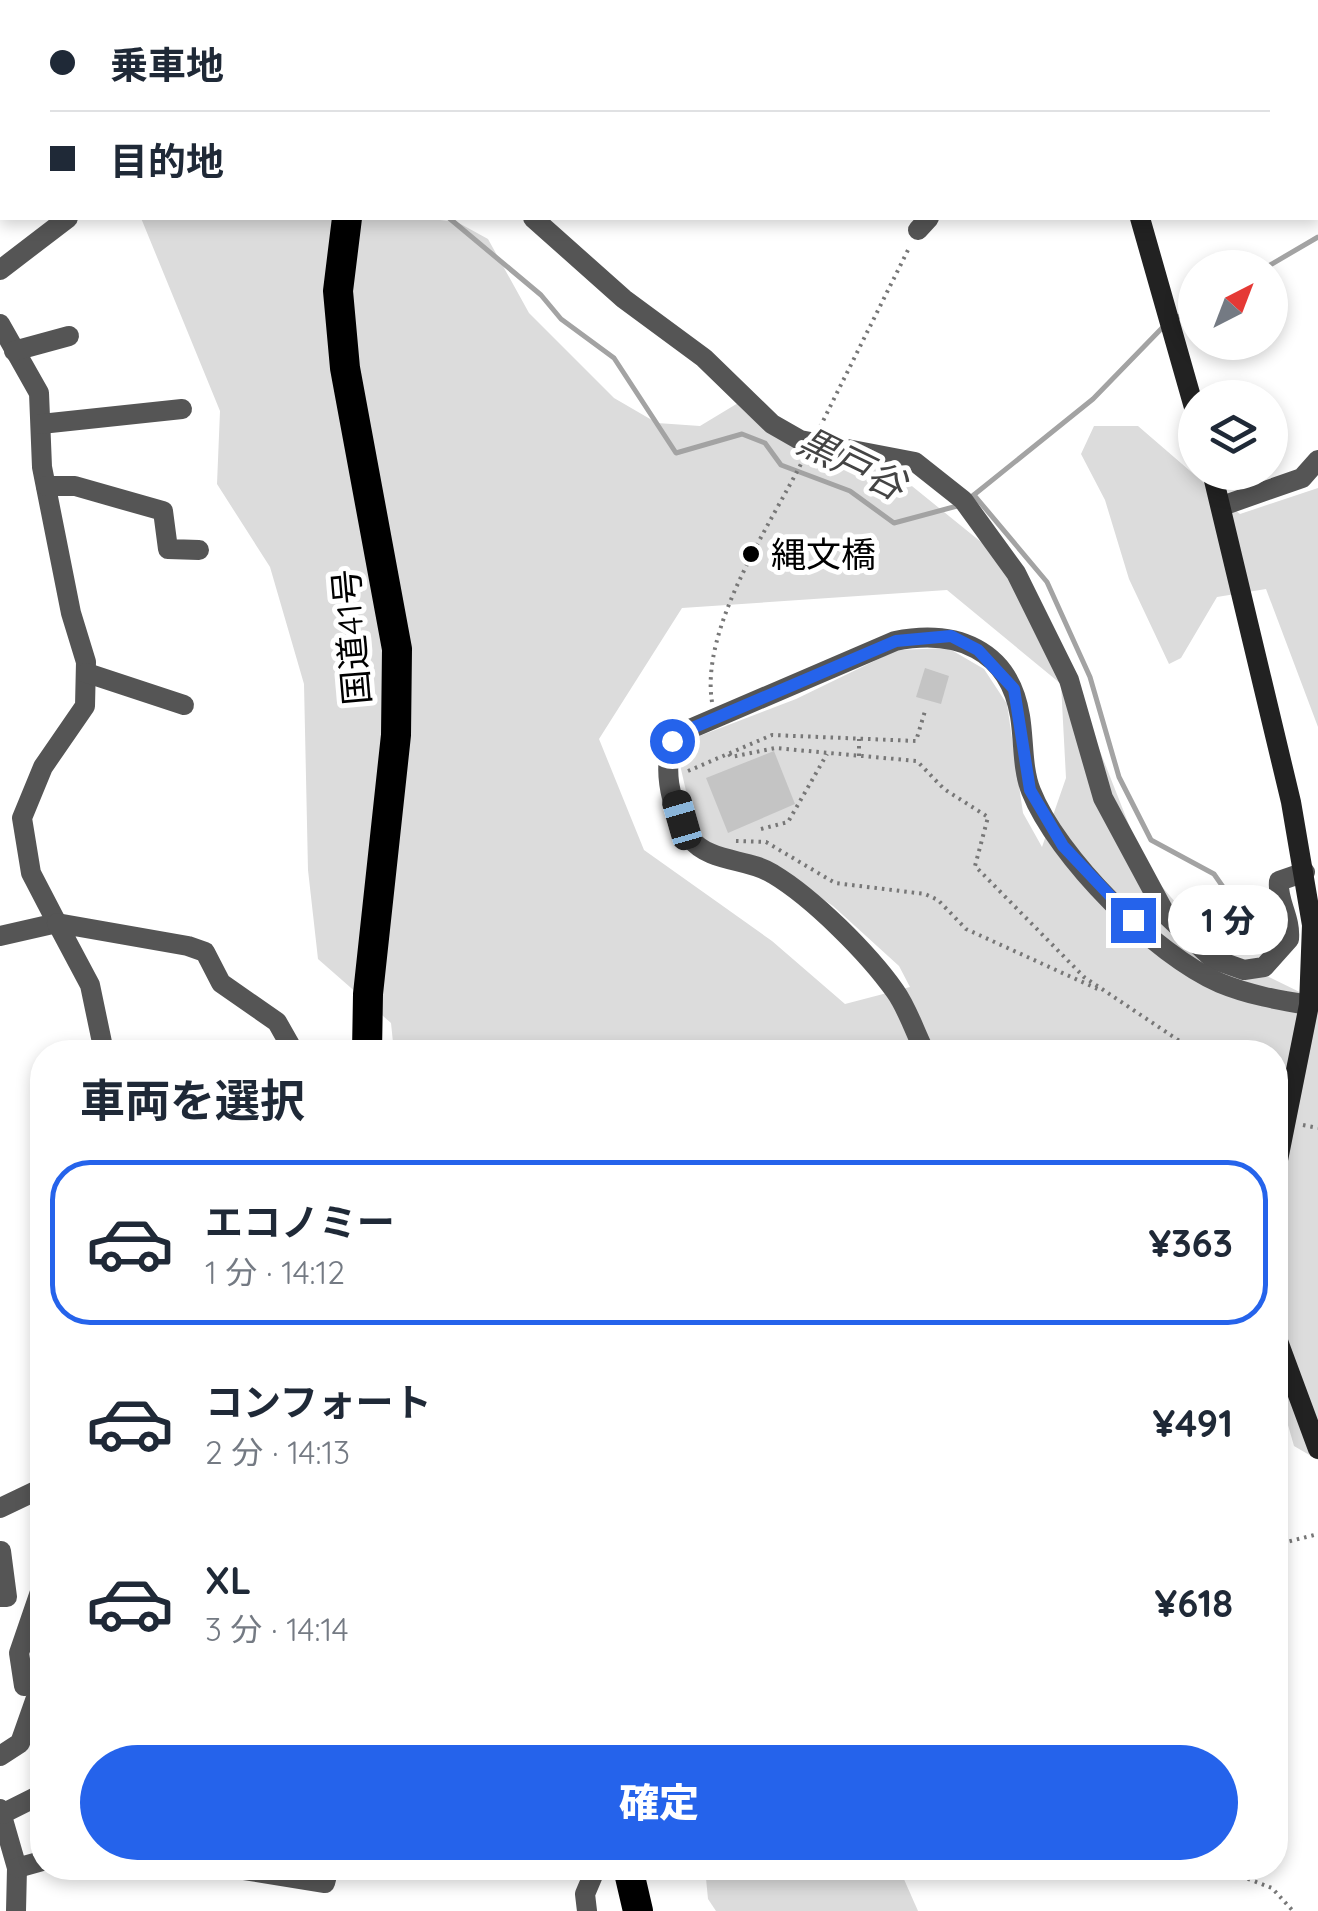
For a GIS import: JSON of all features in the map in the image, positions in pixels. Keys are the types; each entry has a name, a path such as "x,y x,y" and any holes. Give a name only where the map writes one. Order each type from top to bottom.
{"highway":[{"name":"国道41号","path":"347,220 338,291 345,368 383,556 397,649 396,735 368,994 367,1040"},
{"path":"631,1880 638,1911"}],"street":[{"path":"0,270 65,220"},
{"path":"535,220 624,298 704,358 772,424 800,440 914,462 963,500 1016,572 1070,680 1103,798 1154,895 1197,948 1232,967 1264,966 1290,938 1279,881 1305,872"},
{"path":"1141,220 1186,380"},
{"path":"0,324 39,394 46,486 87,673 85,706 43,766 22,818 32,872 90,985 101,1040"},
{"path":"14,351 69,336"},
{"path":"41,424 182,409"},
{"path":"1222,506 1302,478 1318,460"},
{"path":"46,486 75,486 163,512 168,550 199,550"},
{"path":"1217,490 1305,872 1312,925 1309,1005 1288,1110"},
{"path":"919,1040 897,994 794,888 771,872 702,849 690,838 667,769 668,755 672,741 683,732 896,641 951,636 978,650 1014,689 1030,790 1063,846 1133,920 1194,970 1220,983 1260,997 1309,1005"},
{"path":"87,673 184,704"},
{"path":"0,936 57,923 205,952 221,983 277,1022 287,1040"},
{"path":"1288,1368 1318,1450"},
{"path":"0,1508 30,1494"},
{"path":"0,1551 7,1597 0,1597"},
{"path":"30,1621 19,1653 30,1686"},
{"path":"0,1756 20,1743 30,1694"},
{"path":"0,1910 14,1911 17,1868 1,1812 30,1799"},
{"path":"17,1868 30,1865"},
{"path":"587,1911 585,1894 591,1880"}],"path":[{"path":"715,719 709,682 720,625"},
{"path":"687,783 684,773 772,735 916,741 925,711"},
{"path":"859,739 859,756"},
{"path":"729,754 731,757 775,748 918,761 944,789 988,817 974,866 1084,977 1178,1040"},
{"path":"761,828 788,822 827,754"},
{"path":"725,841 766,842 835,882 925,894 938,900 966,929 1090,988 1104,990"},
{"path":"1288,1542 1318,1534"},
{"path":"1250,1880 1279,1893 1292,1911"}],"shaded area":[{"path":"142,220 440,220 457,222 488,239 529,313 614,398 657,423 700,426 748,397 782,424 881,461 986,546 1044,609 1146,868 1218,952 1318,1001 1318,1460 1294,1446 1288,1425 1288,1040 393,1040 391,1023 318,959 308,870 304,684 270,567 217,484 220,411","holes":["947,590 1061,684 1066,778 1042,847 1023,813 1007,704 984,669 948,648 897,650 796,699 684,742 678,756 694,826 702,838 719,848 762,858 833,906 899,966 910,987 845,1004 772,941 644,850 599,739 682,608"]},
{"path":"1094,426 1138,426 1178,461 1178,490 1212,490 1240,514 1318,488 1318,727 1266,589 1217,597 1181,658 1169,664 1129,579 1105,500 1081,454"},
{"path":"706,1880 904,1880 918,1911 716,1911 708,1899"}],"building":[{"path":"925,668 949,676 941,704 916,697"},
{"path":"774,751 795,804 728,833 706,778"}],"waterway":[{"name":"黒戸谷","path":"451,220 541,295 561,319 614,358 676,453 742,434 765,443 781,465 850,491 894,523 961,505"},
{"path":"1288,255 1318,237"},
{"path":"970,498 1093,399 1163,327"},
{"name":"黒戸谷","path":"974,495 1047,582 1090,677 1119,777 1151,840 1214,874 1260,940"}],"place":[{"name":"縄文橋","path":"751,554"}],"route":[{"path":"672,741 683,732 896,641 925,635 951,636 978,650 1014,689 1030,790 1063,846 1133,920"}]}
